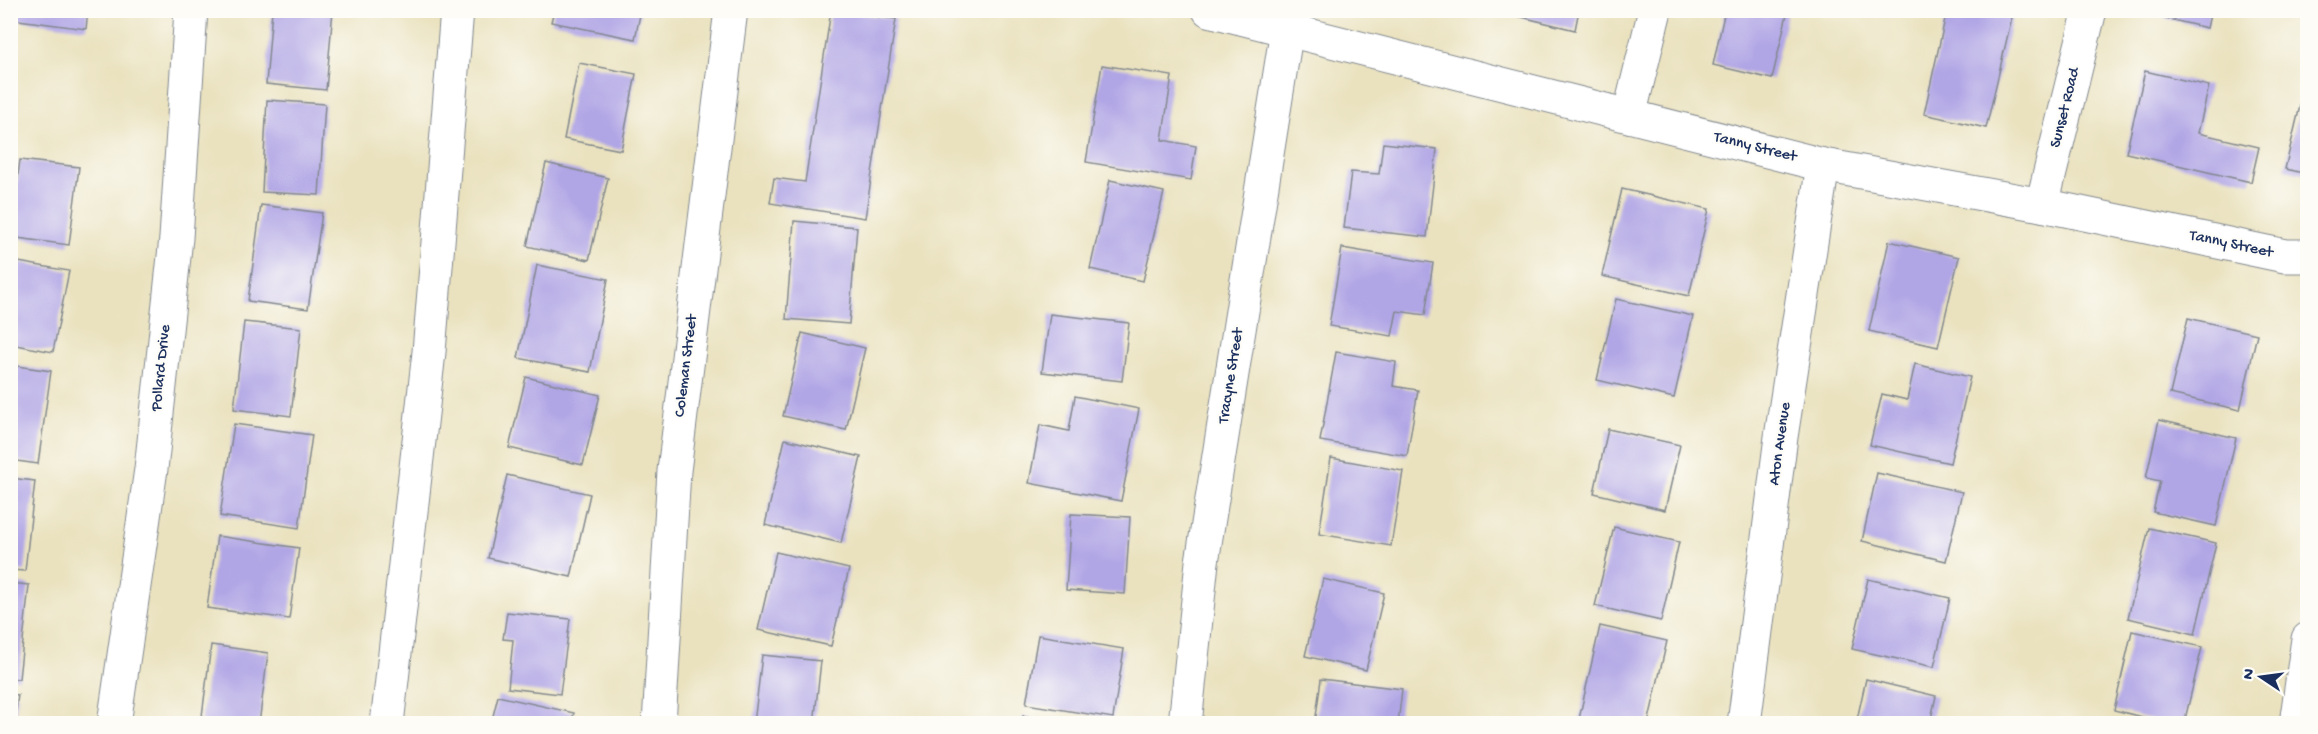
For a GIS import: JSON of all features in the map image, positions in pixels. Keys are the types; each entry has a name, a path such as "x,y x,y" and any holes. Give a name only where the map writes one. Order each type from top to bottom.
{"street":[{"name":"Pollard Drive","path":"114,723 151,470 176,238 191,10"},
{"path":"387,723 429,352 457,10"},
{"name":"Coleman Street","path":"659,723 674,471 731,10"},
{"path":"1629,116 1655,10"},
{"name":"Sunset Road","path":"2042,205 2090,10"},
{"name":"Tanny Street","path":"1220,12 1824,165 2042,205 2285,256 2307,256"},
{"name":"Tracyne Street","path":"1185,723 1202,562 1287,29"},
{"name":"Aton Avenue","path":"1744,723 1781,437 1824,165"},
{"path":"2296,723 2307,639"}],"building":[{"path":"12,10 88,10 86,29 11,19"},
{"path":"272,10 333,10 326,90 266,84"},
{"path":"554,10 641,10 635,39 551,22"},
{"path":"831,10 896,19 865,218 770,203 774,178 805,182"},
{"path":"1493,10 1579,10 1575,30"},
{"path":"1725,10 1788,10 1772,79 1713,65"},
{"path":"1947,10 1984,10 2012,17 1986,128 1924,114"},
{"path":"2162,10 2211,10 2207,28 2160,17"},
{"path":"579,63 636,74 621,150 564,139"},
{"path":"1102,65 1172,76 1162,140 1196,146 1191,180 1086,162"},
{"path":"2145,71 2209,86 2198,133 2259,147 2251,182 2126,153"},
{"path":"2304,89 2308,89 2308,174 2285,169"},
{"path":"267,100 325,104 319,195 262,192"},
{"path":"1383,143 1437,149 1427,237 1344,228 1351,172 1379,174"},
{"path":"20,160 79,167 69,245 10,237"},
{"path":"546,163 608,178 589,260 527,246"},
{"path":"1110,180 1164,192 1143,281 1090,269"},
{"path":"1622,189 1709,209 1689,296 1602,276"},
{"path":"261,205 322,213 308,309 248,301"},
{"path":"794,221 857,227 849,324 786,319"},
{"path":"1889,241 1959,257 1938,347 1869,331"},
{"path":"1342,248 1433,263 1425,315 1397,311 1392,336 1329,326"},
{"path":"13,261 69,271 53,352 10,344 10,272"},
{"path":"537,265 608,279 590,372 518,358"},
{"path":"1616,299 1693,316 1674,398 1597,380"},
{"path":"1050,314 1129,323 1122,381 1042,372"},
{"path":"2188,318 2257,334 2240,410 2170,394"},
{"path":"244,322 301,328 291,416 234,409"},
{"path":"802,333 865,348 846,430 783,416"},
{"path":"1336,352 1396,362 1393,386 1418,390 1407,456 1320,441"},
{"path":"1915,364 1970,377 1950,463 1870,445 1882,394 1907,400"},
{"path":"10,365 51,371 38,464 10,460"},
{"path":"526,377 600,395 583,465 509,448"},
{"path":"1075,396 1139,409 1121,501 1029,483 1040,425 1069,431"},
{"path":"2159,420 2236,438 2216,526 2153,512 2160,481 2146,478"},
{"path":"234,424 312,435 299,528 220,516"},
{"path":"1608,429 1680,445 1665,510 1594,493"},
{"path":"785,439 861,457 841,543 765,525"},
{"path":"1331,458 1403,471 1391,546 1319,534"},
{"path":"1877,473 1962,492 1946,561 1862,541"},
{"path":"507,475 590,494 571,577 488,558"},
{"path":"10,478 35,481 25,571 10,570"},
{"path":"1071,514 1130,517 1125,594 1066,590"},
{"path":"1614,527 1679,542 1661,621 1595,606"},
{"path":"2149,528 2216,543 2195,634 2128,618"},
{"path":"217,536 299,548 289,619 207,608"},
{"path":"776,552 849,569 831,646 758,630"},
{"path":"1323,579 1384,593 1366,670 1305,656"},
{"path":"1868,579 1950,598 1934,667 1852,649"},
{"path":"10,583 29,585 19,679 10,678"},
{"path":"507,612 570,619 560,694 508,688 513,640 503,639"},
{"path":"1600,626 1667,641 1648,724 1597,724 1579,719"},
{"path":"2132,631 2202,647 2184,724 2171,724 2114,710"},
{"path":"1038,635 1124,649 1113,718 1026,704"},
{"path":"211,645 268,653 259,724 201,724"},
{"path":"762,655 821,661 814,724 754,724"},
{"path":"1321,679 1402,689 1398,724 1315,724"},
{"path":"1866,679 1936,696 1930,724 1856,724"},
{"path":"10,694 18,695 14,724 10,724"},
{"path":"498,696 574,713 571,724 491,724"},
{"path":"1023,716 1053,723 1053,724 1022,724"}]}
